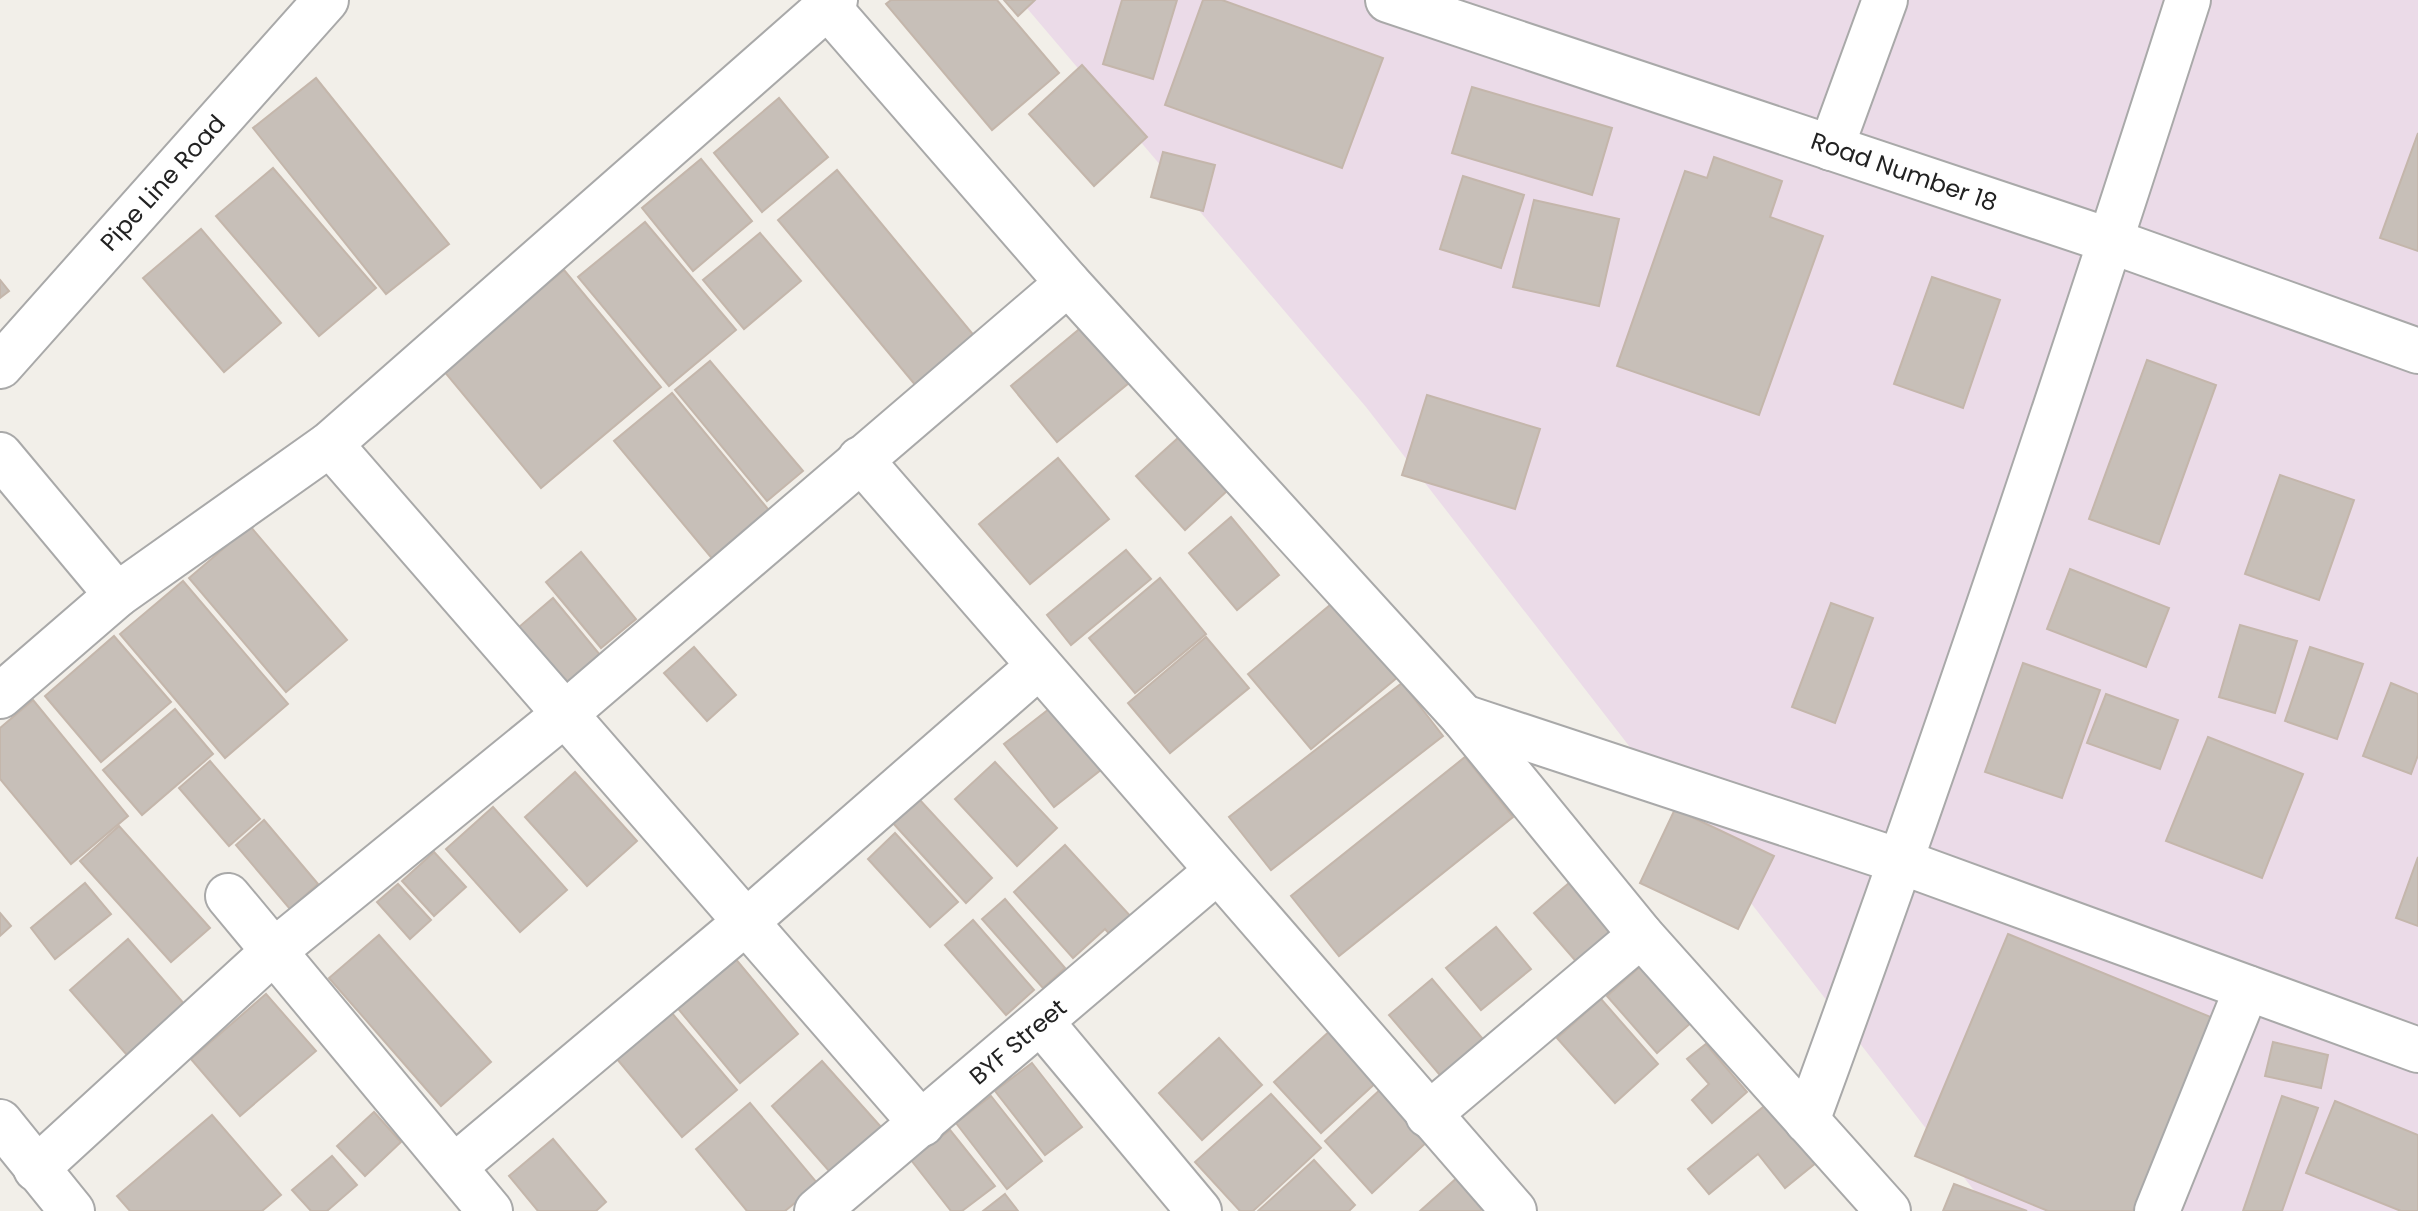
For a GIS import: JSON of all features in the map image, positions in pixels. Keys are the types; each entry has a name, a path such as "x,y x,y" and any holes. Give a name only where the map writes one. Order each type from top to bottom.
{"street":[{"name":"Pipe Line Road","path":"0,366 326,0"},
{"name":"Road Number 18","path":"1388,0 2111,241 2418,351"},
{"path":"1831,148 1885,0"},
{"path":"1807,1121 1902,862 2111,241 2188,0"},
{"path":"0,696 117,595 330,444 831,3 1068,283 1463,717 1641,935 1888,1211"},
{"path":"36,1169 274,951 566,713 1068,283"},
{"path":"330,444 922,1124"},
{"path":"0,455 117,595"},
{"path":"860,459 1514,1211"},
{"path":"454,1167 747,921 1039,666"},
{"path":"1463,717 1902,862 2418,1050"},
{"name":"BYF Street","path":"830,1207 1216,872"},
{"path":"228,896 490,1211"},
{"path":"1428,1115 1641,935"},
{"path":"2157,1211 2247,988"},
{"path":"1041,1022 1199,1211"},
{"path":"0,1122 72,1211"}],"shaded area":[{"path":"1020,0 2418,0 2418,1211 1990,1211 1366,407"}],"building":[{"path":"891,0 997,0 1059,73 992,130 886,4"},
{"path":"1004,0 1035,0 1018,16"},
{"path":"1122,0 1177,0 1153,79 1103,64"},
{"path":"1203,0 1222,0 1383,58 1342,168 1165,105"},
{"path":"1082,65 1147,137 1094,186 1029,114"},
{"path":"316,78 449,244 386,294 253,128"},
{"path":"1472,87 1612,128 1592,195 1452,153"},
{"path":"779,98 828,157 762,212 714,153"},
{"path":"2418,133 2418,251 2380,238"},
{"path":"1163,152 1215,165 1203,211 1151,197"},
{"path":"1714,157 1782,181 1770,217 1823,236 1759,415 1617,366 1685,171 1707,178"},
{"path":"701,159 752,221 693,271 642,208"},
{"path":"273,168 376,288 319,336 216,216"},
{"path":"837,170 981,344 922,393 778,220"},
{"path":"1463,176 1524,195 1501,268 1440,249"},
{"path":"1534,200 1619,219 1599,306 1513,287"},
{"path":"645,222 736,330 669,386 578,277"},
{"path":"201,229 281,323 224,372 143,278"},
{"path":"760,233 801,281 744,329 703,280"},
{"path":"564,270 661,387 541,488 443,370"},
{"path":"1932,277 2000,300 1963,408 1894,384"},
{"path":"0,280 9,291 0,298"},
{"path":"1089,321 1135,378 1057,442 1011,386"},
{"path":"2147,360 2216,385 2159,544 2089,519"},
{"path":"710,361 803,471 767,501 675,390"},
{"path":"672,393 772,514 715,562 614,441"},
{"path":"1427,395 1540,429 1515,509 1402,475"},
{"path":"1178,438 1227,491 1185,530 1136,476"},
{"path":"1058,458 1109,519 1030,584 979,524"},
{"path":"2280,475 2354,500 2319,600 2245,574"},
{"path":"1231,517 1279,575 1237,610 1189,553"},
{"path":"250,526 347,640 286,692 189,578"},
{"path":"1126,550 1151,579 1071,645 1047,615"},
{"path":"581,552 636,619 601,648 546,582"},
{"path":"2070,569 2169,608 2146,667 2047,629"},
{"path":"1160,578 1206,634 1135,693 1089,638"},
{"path":"183,581 288,704 225,758 120,634"},
{"path":"553,598 601,656 567,684 519,627"},
{"path":"1336,600 1399,676 1311,749 1248,674"},
{"path":"1831,603 1873,618 1835,723 1792,707"},
{"path":"2240,625 2297,641 2275,713 2219,697"},
{"path":"114,636 171,702 101,762 45,696"},
{"path":"1206,637 1249,688 1170,753 1128,703"},
{"path":"694,647 736,695 707,721 664,673"},
{"path":"2310,647 2363,664 2337,739 2285,721"},
{"path":"2023,663 2100,690 2062,798 1985,772"},
{"path":"1402,683 1443,736 1271,870 1229,817"},
{"path":"2391,683 2418,694 2418,755 2411,774 2363,756"},
{"path":"2106,694 2178,720 2160,769 2087,743"},
{"path":"33,700 128,816 71,864 0,779 0,728"},
{"path":"1053,706 1102,769 1054,807 1004,744"},
{"path":"175,709 213,754 142,815 103,770"},
{"path":"2208,737 2303,774 2262,878 2166,841"},
{"path":"1465,757 1513,817 1339,956 1291,896"},
{"path":"210,761 260,819 229,846 179,788"},
{"path":"995,762 1057,828 1017,866 955,799"},
{"path":"575,772 637,841 587,886 525,817"},
{"path":"918,798 992,878 966,903 892,822"},
{"path":"493,807 567,890 520,932 446,849"},
{"path":"1675,809 1774,856 1738,929 1640,883"},
{"path":"264,820 318,884 290,909 236,845"},
{"path":"119,826 210,928 171,962 80,861"},
{"path":"895,833 958,902 930,927 868,859"},
{"path":"1065,845 1133,919 1113,938 1105,929 1073,958 1014,892"},
{"path":"434,852 466,887 434,916 402,881"},
{"path":"2418,857 2418,926 2396,918"},
{"path":"1576,877 1623,930 1581,967 1534,913"},
{"path":"85,883 111,914 55,959 31,928"},
{"path":"398,884 431,920 410,939 377,902"},
{"path":"1005,899 1065,968 1043,988 982,919"},
{"path":"0,913 11,926 0,936"},
{"path":"973,920 1034,990 1006,1015 945,945"},
{"path":"1496,927 1531,969 1481,1010 1446,968"},
{"path":"2008,934 2213,1018 2133,1211 2048,1211 1915,1156"},
{"path":"379,935 491,1062 441,1106 329,978"},
{"path":"128,939 185,1005 127,1055 70,990"},
{"path":"734,957 798,1034 740,1083 675,1005"},
{"path":"1643,964 1693,1021 1657,1053 1607,996"},
{"path":"1432,979 1487,1044 1445,1081 1389,1015"},
{"path":"266,994 316,1051 240,1116 191,1059"},
{"path":"1601,999 1658,1064 1615,1103 1557,1038"},
{"path":"671,1012 737,1090 682,1137 617,1059"},
{"path":"1332,1029 1379,1080 1321,1133 1274,1082"},
{"path":"1219,1038 1262,1085 1202,1140 1159,1093"},
{"path":"2273,1042 2328,1055 2321,1088 2265,1076"},
{"path":"1706,1044 1747,1092 1712,1123 1692,1100 1709,1084 1687,1059"},
{"path":"822,1061 881,1127 830,1172 772,1106"},
{"path":"1032,1063 1082,1127 1045,1155 995,1091"},
{"path":"1383,1087 1430,1139 1372,1193 1325,1141"},
{"path":"1271,1094 1321,1148 1253,1211 1240,1211 1195,1162"},
{"path":"991,1096 1042,1161 1007,1189 956,1123"},
{"path":"2282,1096 2318,1108 2282,1211 2243,1211"},
{"path":"2335,1101 2418,1135 2418,1211 2401,1211 2306,1173"},
{"path":"750,1103 818,1184 785,1211 747,1211 696,1149"},
{"path":"1768,1103 1817,1162 1785,1188 1758,1154 1709,1194 1688,1169"},
{"path":"374,1112 401,1142 365,1176 337,1146"},
{"path":"212,1115 281,1195 262,1211 130,1211 117,1196"},
{"path":"950,1130 995,1186 962,1211 951,1211 911,1160"},
{"path":"553,1139 606,1202 596,1211 538,1211 509,1176"},
{"path":"332,1156 357,1185 327,1211 311,1211 292,1190"},
{"path":"1314,1160 1355,1205 1349,1211 1258,1211"},
{"path":"1459,1176 1486,1205 1480,1211 1420,1211"},
{"path":"1954,1184 2027,1211 1943,1211"},
{"path":"1005,1194 1018,1211 983,1211"}]}
